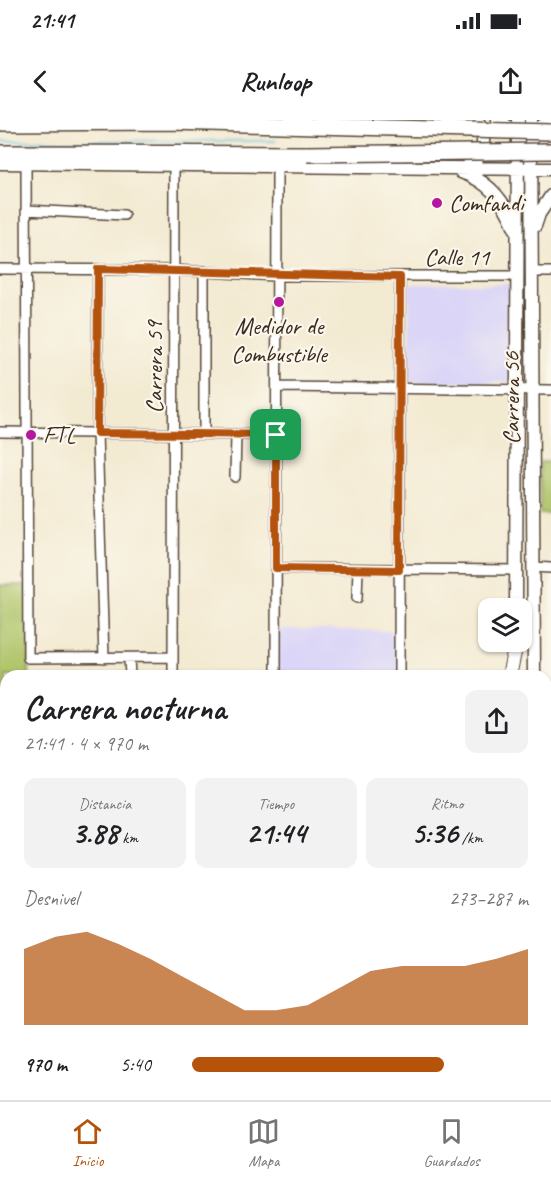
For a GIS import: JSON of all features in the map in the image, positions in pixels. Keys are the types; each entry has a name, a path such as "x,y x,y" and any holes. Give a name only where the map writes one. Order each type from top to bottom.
{"main road":[{"path":"0,123 265,122 316,126 551,132"},
{"path":"0,153 33,160 282,163 307,154 551,151"},
{"path":"510,670 514,652"}],"street":[{"path":"463,169 476,161 483,148 483,133 477,120"},
{"path":"498,120 523,135 551,161"},
{"path":"482,169 504,159 523,135 530,120"},
{"path":"523,135 551,120"},
{"name":"Carrera 56","path":"523,135 531,169 534,670"},
{"name":"Carrera 56","path":"516,598 517,169 523,135"},
{"path":"0,163 33,160 174,166 282,163 462,172 490,188 509,213 517,243"},
{"path":"33,160 26,210 28,658 173,657"},
{"path":"276,670 278,387 275,276 282,163"},
{"name":"Carrera 59","path":"173,670 174,166"},
{"path":"448,170 551,169"},
{"path":"531,254 539,214 551,196"},
{"path":"26,210 124,215"},
{"name":"Calle 11","path":"0,269 174,270 275,276 517,276"},
{"path":"98,269 97,433 104,658"},
{"path":"204,271 204,434"},
{"path":"532,272 551,273"},
{"path":"399,670 400,277"},
{"path":"278,387 551,390"},
{"path":"0,432 276,435"},
{"path":"235,477 236,435"},
{"path":"533,567 551,567"},
{"path":"276,568 516,570"},
{"path":"357,598 358,569"},
{"path":"515,652 516,670"},
{"path":"129,657 130,670"}],"shaded area":[{"path":"409,284 510,284 510,382 410,382"},
{"path":"276,629 399,631 399,670 276,670"}],"green space":[{"path":"540,462 551,462 551,514 540,514"},
{"path":"0,585 29,585 29,670 0,670"}],"waterway":[{"path":"0,141 276,141"}],"place":[{"name":"Comfandi","path":"437,203"},
{"name":"Medidor de Combustible","path":"279,302"},
{"name":"FTL","path":"31,435"}],"route":[{"path":"98,269 174,270 275,276 400,277 399,570 276,568 276,435 97,433 98,269"}]}
